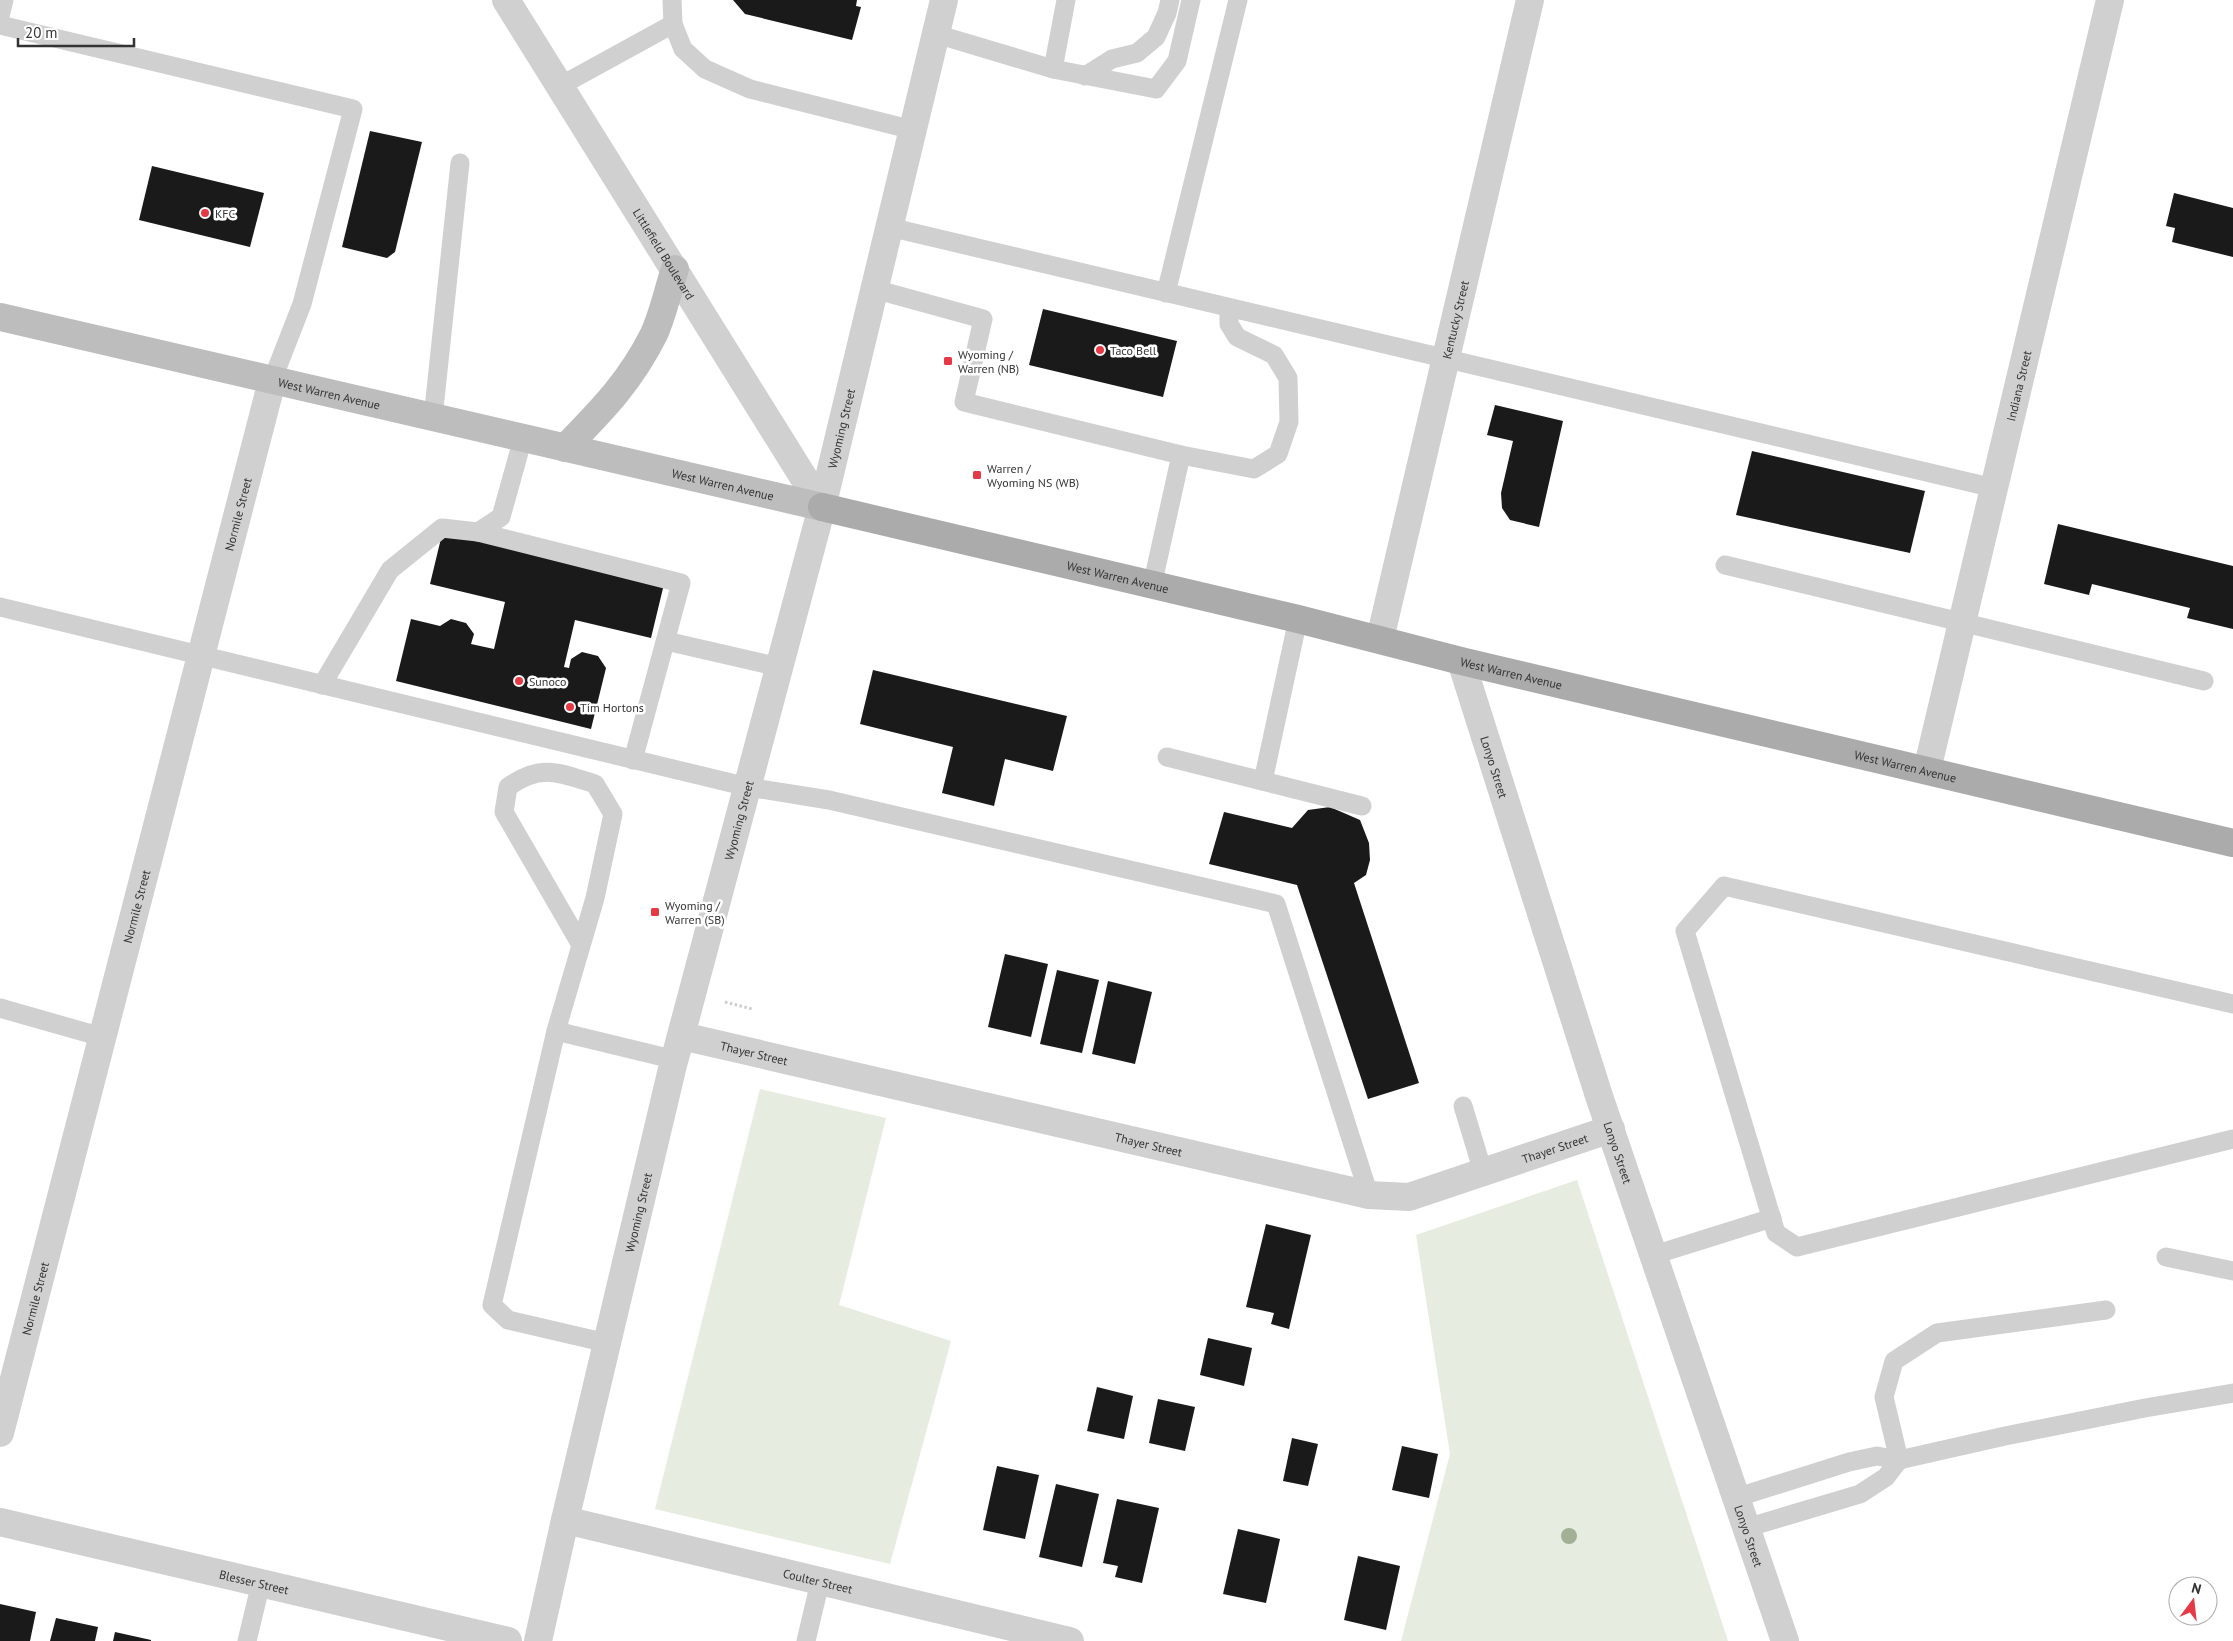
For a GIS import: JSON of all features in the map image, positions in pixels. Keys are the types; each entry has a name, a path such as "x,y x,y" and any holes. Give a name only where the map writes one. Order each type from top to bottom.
{"main road":[{"path":"565,448 616,395 628,379 654,333 675,269"},
{"name":"West Warren Avenue","path":"0,317 822,507 1380,639 1461,661 2233,843"}],"street":[{"name":"Littlefield Boulevard","path":"506,0 822,507"},
{"name":"Wyoming Street","path":"538,1641 607,1343 679,1048 822,507 944,0"},
{"name":"Kentucky Street","path":"1380,639 1530,0"},
{"name":"Indiana Street","path":"1927,770 2110,0"},
{"name":"Normile Street","path":"0,1432 6,1388 102,1037 272,381"},
{"name":"Lonyo Street","path":"1461,661 1611,1129 1785,1641"},
{"name":"Thayer Street","path":"679,1048 1368,1195 1409,1198 1611,1129"},
{"name":"Coulter Street","path":"565,1520 1070,1641"},
{"name":"Blesser Street","path":"0,1522 508,1641"}],"lane":[{"path":"0,16 4,0"},
{"path":"672,0 673,24 683,49 705,69 740,86 913,130"},
{"path":"1053,69 1066,0"},
{"path":"1085,76 1112,59 1137,53 1156,37 1167,13 1170,0"},
{"path":"936,34 1053,69 1156,88 1177,62 1191,0"},
{"path":"1166,293 1238,0"},
{"path":"560,86 673,24"},
{"path":"0,25 353,109 302,304 272,381"},
{"path":"433,418 460,163"},
{"path":"889,227 1994,488"},
{"path":"874,289 983,319 964,402 1181,455 1254,469 1278,454 1289,422 1288,378 1274,355 1237,337 1229,324 1229,308"},
{"path":"478,532 501,517 523,438"},
{"path":"1152,586 1181,455"},
{"path":"322,685 390,570 442,528 478,532 681,583 633,760"},
{"path":"1725,565 2204,681"},
{"path":"0,608 748,788 829,800 1276,904 1368,1195"},
{"path":"1263,781 1298,620"},
{"path":"666,641 779,667"},
{"path":"1167,757 1362,806"},
{"path":"581,946 504,812 508,787 523,776 551,771 595,784 613,814 595,898 581,946 556,1031 492,1305 508,1320 607,1343"},
{"path":"2233,1004 1724,886 1685,931 1776,1233 1797,1247 2233,1139"},
{"path":"0,1008 102,1037"},
{"path":"556,1031 679,1048"},
{"path":"1463,1106 1483,1172"},
{"path":"1654,1255 1772,1218"},
{"path":"2166,1257 2233,1272"},
{"path":"1899,1460 1884,1398 1894,1361 1938,1333 2106,1310"},
{"path":"1736,1498 1849,1462 1877,1456 1899,1460 2033,1430 2233,1394"},
{"path":"1746,1528 1860,1494 1886,1477 1899,1460"},
{"path":"806,1641 820,1582"},
{"path":"247,1641 261,1583"}],"shaded area":[{"path":"760,1089 886,1118 839,1305 951,1341 890,1564 655,1509"},
{"path":"1577,1180 1728,1641 1401,1641 1450,1454 1416,1235"}],"building":[{"path":"733,0 857,0 856,6 861,7 852,40 745,14"},
{"path":"370,131 422,142 395,252 387,258 342,247"},
{"path":"152,166 264,193 250,247 139,220"},
{"path":"2174,193 2233,208 2233,257 2172,242 2175,228 2166,226"},
{"path":"1043,309 1177,341 1163,397 1029,365"},
{"path":"1495,405 1563,421 1539,527 1510,520 1502,508 1501,493 1513,441 1487,435"},
{"path":"1752,451 1925,491 1910,553 1736,515"},
{"path":"2058,524 2233,566 2233,629 2187,618 2190,608 2092,584 2089,595 2044,584"},
{"path":"443,530 664,584 651,638 575,620 564,667 569,668 571,659 582,652 598,656 606,668 591,729 396,681 411,619 440,626 451,619 466,623 474,634 471,644 494,649 505,602 430,584"},
{"path":"873,670 1067,716 1053,771 1005,759 994,806 942,793 953,747 860,724"},
{"path":"1330,807 1360,820 1369,843 1370,860 1366,875 1354,883 1419,1083 1368,1099 1297,885 1209,864 1224,812 1292,828 1308,810"},
{"path":"1005,954 1048,964 1031,1037 988,1027"},
{"path":"1057,970 1099,980 1082,1053 1040,1044"},
{"path":"1108,981 1152,992 1135,1064 1092,1054"},
{"path":"1266,1224 1311,1235 1289,1329 1271,1324 1274,1313 1246,1307"},
{"path":"1208,1338 1252,1348 1244,1386 1200,1375"},
{"path":"1097,1387 1133,1396 1124,1439 1087,1431"},
{"path":"1158,1399 1195,1407 1185,1451 1149,1443"},
{"path":"1292,1438 1318,1444 1308,1486 1283,1481"},
{"path":"1402,1446 1438,1454 1429,1498 1392,1490"},
{"path":"997,1466 1039,1475 1025,1539 983,1530"},
{"path":"1056,1484 1099,1494 1082,1567 1039,1557"},
{"path":"1117,1499 1159,1508 1142,1583 1115,1577 1118,1566 1103,1563"},
{"path":"1238,1529 1280,1539 1266,1603 1223,1594"},
{"path":"1358,1556 1400,1566 1386,1630 1344,1620"},
{"path":"0,1604 36,1612 30,1641 0,1641"},
{"path":"56,1618 98,1627 95,1641 50,1641"},
{"path":"115,1632 151,1640 151,1641 113,1641"}],"place":[{"name":"KFC","path":"205,213"},
{"name":"Taco Bell","path":"1100,350"},
{"name":"Wyoming / Warren (NB)","path":"948,361"},
{"name":"Warren / Wyoming NS (WB)","path":"977,475"},
{"name":"Sunoco","path":"519,681"},
{"name":"Tim Hortons","path":"570,707"},
{"name":"Wyoming / Warren (SB)","path":"655,912"}]}
